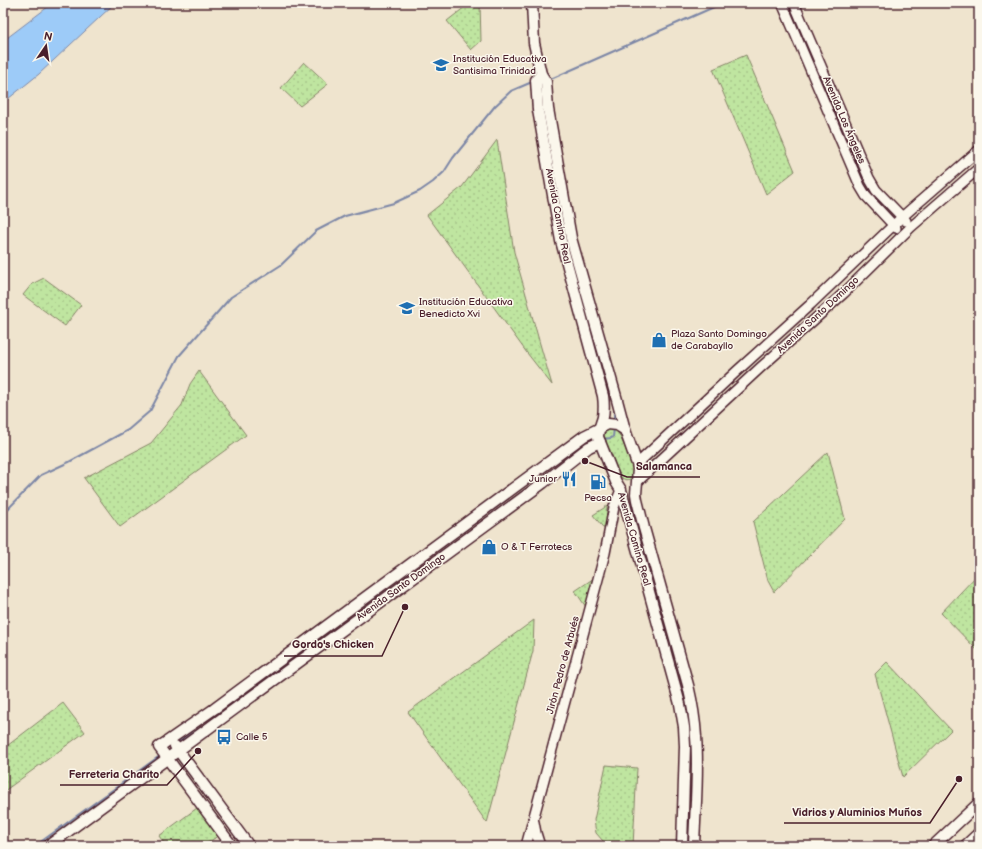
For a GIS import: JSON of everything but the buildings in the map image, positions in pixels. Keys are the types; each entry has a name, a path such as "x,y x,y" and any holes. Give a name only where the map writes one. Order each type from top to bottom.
{"main road":[{"name":"Avenida Camino Real","path":"532,3 534,43 541,74 546,82 548,109 571,238 625,430 638,464 637,500 693,708 697,765 694,846"},
{"name":"Avenida Camino Real","path":"541,74 536,80 538,110 561,241 603,396 603,416 598,437 616,482 621,490 680,704 684,727 685,746 682,846"},
{"name":"Avenida Santo Domingo","path":"168,758 160,747 170,739 220,704 584,436 599,428 611,424 617,425 625,430"},
{"name":"Avenida Santo Domingo","path":"48,846 589,448 600,442"},
{"name":"Avenida Santo Domingo","path":"621,490 628,488 637,482"},
{"path":"170,739 249,846"},
{"path":"168,758 232,846"},
{"path":"933,846 979,803"},
{"path":"965,846 979,833"}],"street":[{"name":"Avenida Los Ángeles","path":"782,3 860,186 866,196 903,234"},
{"name":"Avenida Los Ángeles","path":"794,3 869,178 876,190 911,227"},
{"name":"Avenida Santo Domingo","path":"638,464 811,304 893,225 979,150"},
{"name":"Avenida Santo Domingo","path":"637,482 844,293 903,234 979,168"},
{"name":"Jirón Pedro de Arbués","path":"526,846 605,553 614,507 621,490"},
{"path":"533,819 540,846"}],"green space":[{"path":"470,3 480,3 481,41 471,50 447,21"},
{"path":"746,55 795,171 766,194 713,69"},
{"path":"304,62 328,84 300,106 281,88"},
{"path":"497,140 514,252 552,385 427,215 462,187"},
{"path":"44,278 81,305 65,326 23,295 32,284"},
{"path":"199,371 246,435 120,527 84,478 151,443 182,405 190,384"},
{"path":"610,430 615,430 619,434 634,468 634,476 629,480 625,480 620,476 604,440 605,433"},
{"path":"828,452 845,519 774,592 768,581 753,522"},
{"path":"607,506 606,531 593,515"},
{"path":"979,573 979,652 941,613"},
{"path":"594,578 586,607 575,591"},
{"path":"534,620 533,651 487,823 408,712"},
{"path":"887,662 951,730 903,777 875,674"},
{"path":"63,703 85,732 3,792 3,749"},
{"path":"606,765 637,768 633,846 612,846 603,841 596,833 594,820"},
{"path":"197,808 218,836 203,846 166,846 159,836"}],"water":[{"path":"53,3 115,3 39,74 3,103 3,41"}],"waterway":[{"path":"548,79 723,3"},
{"path":"3,514 41,475 69,462 128,430 150,411 179,356 231,297 281,265 316,231 345,216 394,203 420,191 433,182 444,172 453,158 495,106 511,91 532,82"},
{"path":"614,406 614,422"},
{"path":"603,439 613,437 614,428"},
{"path":"177,743 209,722"},
{"path":"35,846 161,755"}],"place":[{"name":"Institución Educativa Santisima Trinidad","path":"441,65"},
{"name":"Institución Educativa Benedicto Xvi","path":"407,308"},
{"name":"Plaza Santo Domingo de Carabayllo","path":"659,340"},
{"name":"Salamanca","path":"585,461"},
{"name":"Junior","path":"569,479"},
{"name":"Pecsa","path":"598,482"},
{"name":"O & T Ferrotecs","path":"489,547"},
{"name":"Gordo's Chicken","path":"405,607"},
{"name":"Calle 5","path":"224,737"},
{"name":"Ferreteria Charito","path":"198,751"},
{"name":"Vidrios y Aluminios Muños","path":"959,779"}]}
